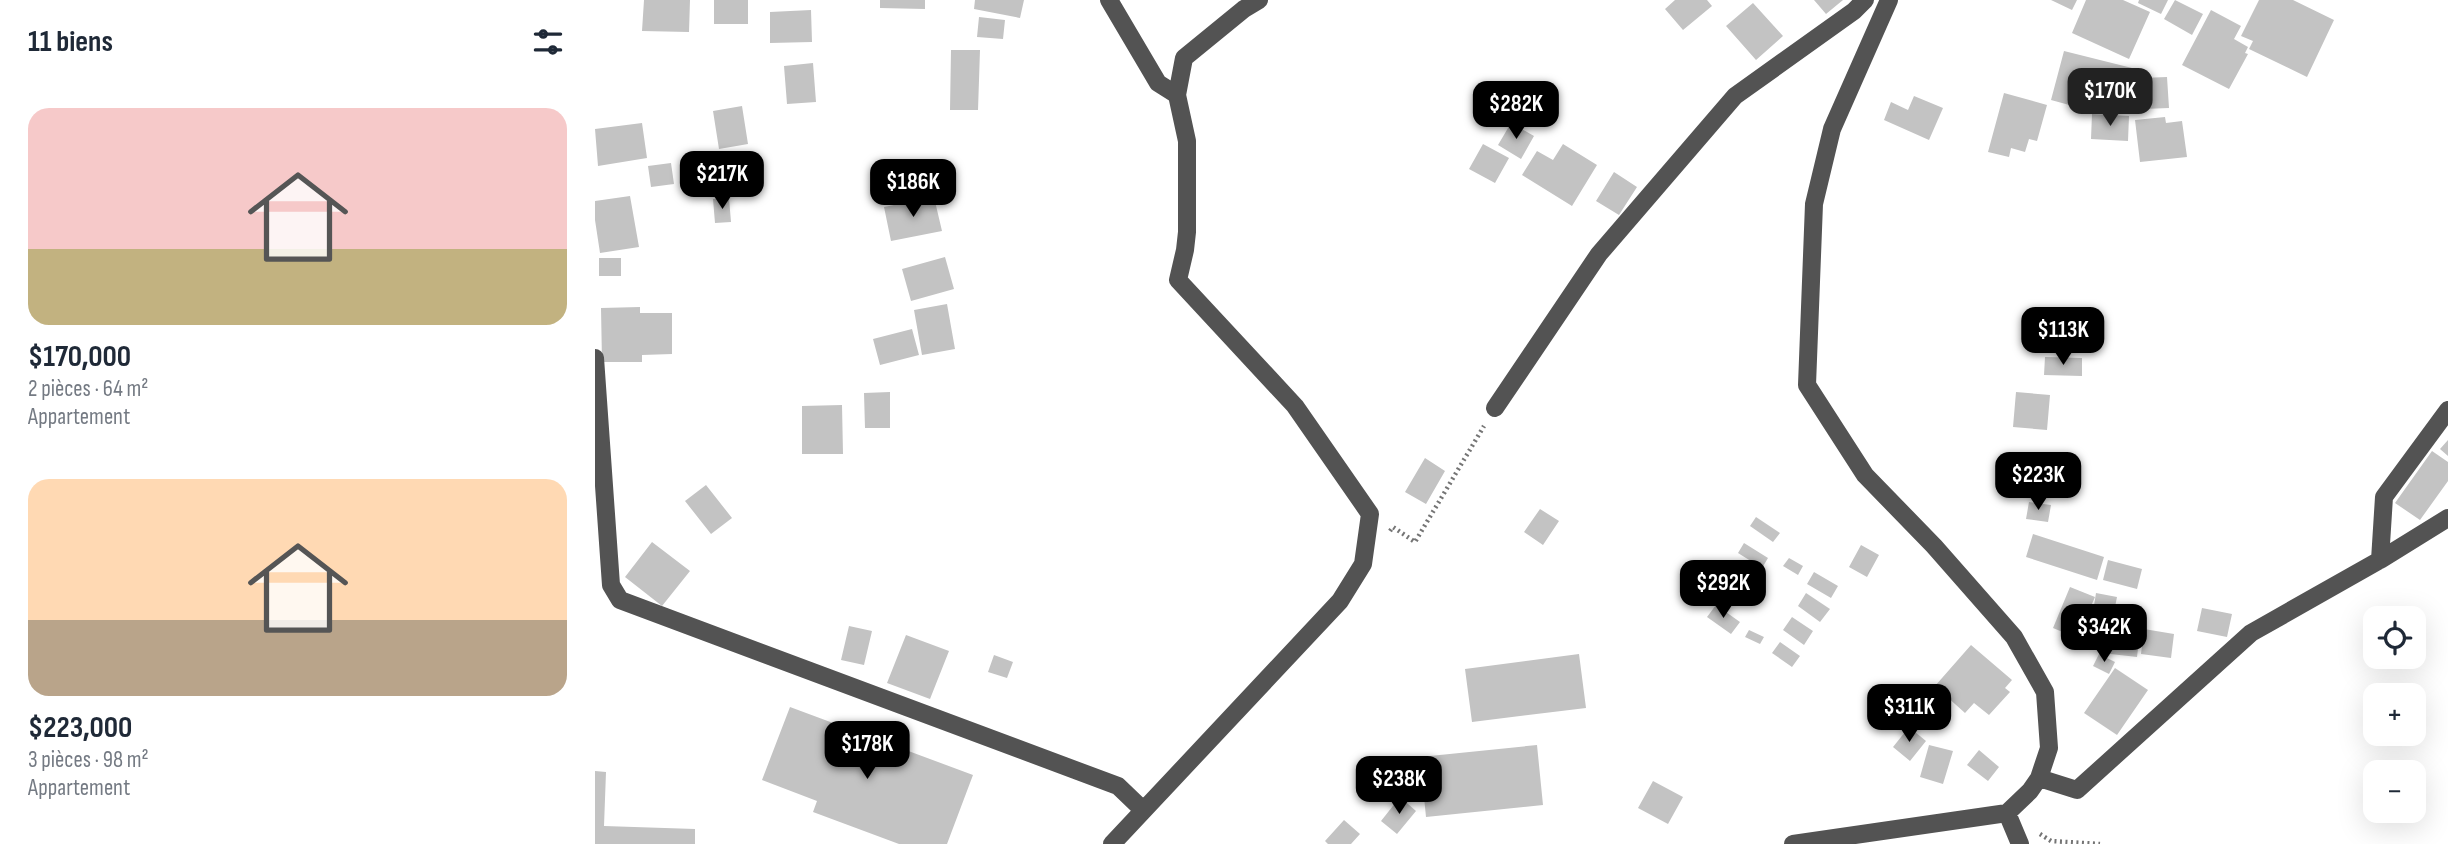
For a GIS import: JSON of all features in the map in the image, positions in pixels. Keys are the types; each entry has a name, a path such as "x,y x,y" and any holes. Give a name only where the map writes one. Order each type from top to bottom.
{"street":[{"path":"1109,0 1158,83 1177,95"},
{"path":"1112,844 1340,601 1363,564 1370,514 1295,406 1178,280 1186,241 1187,141 1177,95 1184,58 1259,0"},
{"path":"1495,408 1599,254 1735,96 1854,11 1865,0"},
{"path":"1793,844 2007,813 2030,791 2039,778 2049,748 2045,692 2014,637 1934,546 1865,475 1807,385 1814,204 1832,129 1889,0"},
{"path":"595,358 611,585 620,600 1118,786 1143,810"},
{"path":"2380,560 2384,496 2448,410"},
{"path":"2039,778 2077,790 2251,633 2448,518"},
{"path":"2007,813 2020,844"}],"path":[{"path":"1363,564 1393,527 1415,542 1495,408"},
{"path":"2007,813 2051,841 2100,844"}],"building":[{"path":"644,0 690,0 689,32 642,31"},
{"path":"714,0 748,0 748,24 714,24"},
{"path":"880,0 925,0 925,9 880,8"},
{"path":"975,0 1024,0 1020,18 974,9"},
{"path":"1675,0 1707,0 1712,6 1683,30 1665,9"},
{"path":"1814,0 1843,0 1826,14"},
{"path":"2051,0 2077,0 2072,10"},
{"path":"2086,0 2123,0 2150,12 2129,59 2072,33"},
{"path":"2139,0 2168,0 2161,14 2138,3"},
{"path":"2175,0 2203,14 2192,35 2164,19"},
{"path":"2259,0 2293,0 2334,20 2307,77 2249,49 2253,41 2241,36"},
{"path":"1753,3 1783,36 1756,60 1726,26"},
{"path":"811,10 812,42 770,43 770,12"},
{"path":"2211,10 2241,26 2234,39 2248,47 2245,53 2248,54 2229,89 2182,65"},
{"path":"979,17 1005,20 1003,39 977,37"},
{"path":"951,50 980,50 978,110 950,110"},
{"path":"2064,51 2132,68 2121,111 2075,99 2073,106 2051,100"},
{"path":"813,63 816,102 787,104 784,66"},
{"path":"2167,77 2169,108 2143,109 2142,78"},
{"path":"2004,93 2047,105 2037,141 2029,139 2025,152 2011,148 2009,157 1988,152"},
{"path":"1914,96 1943,108 1929,140 1884,120 1891,102 1908,110"},
{"path":"742,106 748,144 719,149 713,111"},
{"path":"2092,114 2129,116 2128,141 2091,139"},
{"path":"2165,117 2166,123 2182,121 2187,157 2140,162 2135,120"},
{"path":"642,123 647,158 598,166 595,129"},
{"path":"1511,123 1534,136 1521,159 1498,145"},
{"path":"1483,144 1509,158 1495,183 1469,169"},
{"path":"1563,144 1597,165 1572,206 1522,175 1537,151 1553,160"},
{"path":"671,163 674,184 651,187 648,166"},
{"path":"1614,172 1637,187 1619,215 1596,201"},
{"path":"630,196 639,247 600,253 595,201"},
{"path":"934,197 942,231 891,241 884,207"},
{"path":"729,198 731,222 715,223 713,199"},
{"path":"945,257 954,289 911,301 902,269"},
{"path":"599,258 621,258 621,276 599,276"},
{"path":"947,304 955,349 922,355 914,310"},
{"path":"640,307 640,313 672,313 672,354 642,355 642,362 602,362 601,308"},
{"path":"912,329 919,355 880,365 873,339"},
{"path":"2045,357 2082,358 2082,376 2044,375"},
{"path":"890,392 890,428 865,428 864,393"},
{"path":"2016,392 2050,395 2047,430 2013,427"},
{"path":"842,405 843,454 802,454 802,406"},
{"path":"2448,440 2448,456 2440,449"},
{"path":"2432,451 2448,462 2448,481 2420,520 2395,503"},
{"path":"1425,458 1445,471 1426,504 1405,492"},
{"path":"706,485 732,518 711,534 685,501"},
{"path":"2029,502 2051,505 2048,522 2026,519"},
{"path":"1540,509 1559,521 1543,545 1524,532"},
{"path":"1756,517 1780,533 1773,542 1750,526"},
{"path":"2033,534 2104,557 2097,580 2026,557"},
{"path":"652,542 690,571 662,606 625,577"},
{"path":"1744,543 1768,558 1762,568 1738,553"},
{"path":"1861,545 1879,555 1867,577 1849,567"},
{"path":"1789,558 1803,566 1798,575 1783,566"},
{"path":"2108,560 2142,569 2137,589 2103,580"},
{"path":"1814,572 1838,586 1831,598 1807,584"},
{"path":"2070,587 2095,597 2077,638 2053,628"},
{"path":"1806,593 1830,609 1820,622 1798,606"},
{"path":"2096,593 2117,597 2112,622 2092,618"},
{"path":"1716,605 1740,622 1731,634 1707,617"},
{"path":"2202,608 2232,614 2227,637 2197,631"},
{"path":"1792,617 1813,631 1804,645 1783,630"},
{"path":"849,626 872,631 864,665 841,660"},
{"path":"2105,627 2140,632 2137,657 2102,653"},
{"path":"2144,629 2174,634 2171,658 2141,654"},
{"path":"1749,630 1764,637 1760,644 1745,637"},
{"path":"906,635 949,651 930,699 887,683"},
{"path":"1780,642 1800,656 1792,667 1772,653"},
{"path":"1971,645 2012,680 2005,688 2010,692 1989,715 1974,703 1965,713 1935,686"},
{"path":"1579,654 1586,708 1472,722 1465,669"},
{"path":"2099,654 2115,662 2109,674 2093,666"},
{"path":"994,655 1013,662 1007,678 988,672"},
{"path":"2115,668 2148,690 2117,735 2084,713"},
{"path":"790,707 973,775 947,844 899,844 813,812 817,801 762,780"},
{"path":"1909,727 1926,741 1910,761 1893,747"},
{"path":"1537,745 1543,805 1426,817 1420,757"},
{"path":"1929,745 1953,751 1943,784 1920,777"},
{"path":"1979,750 1999,767 1988,781 1967,765"},
{"path":"595,771 606,772 604,826 695,829 695,844 595,844"},
{"path":"1653,781 1683,797 1668,824 1638,808"},
{"path":"1400,797 1416,811 1397,834 1381,821"},
{"path":"1344,820 1360,834 1351,844 1328,844 1325,841"}]}
